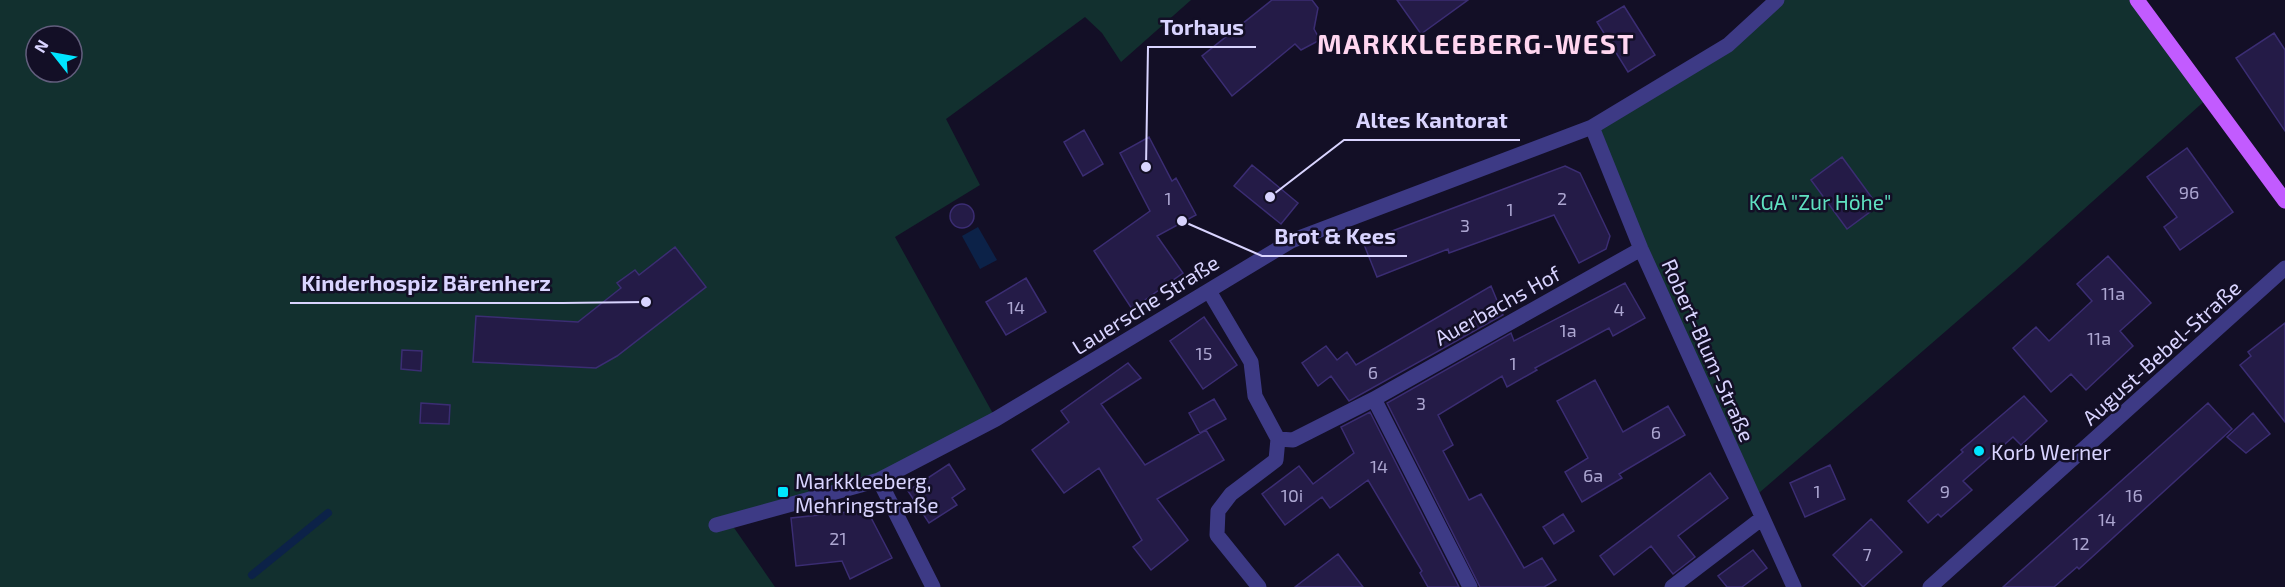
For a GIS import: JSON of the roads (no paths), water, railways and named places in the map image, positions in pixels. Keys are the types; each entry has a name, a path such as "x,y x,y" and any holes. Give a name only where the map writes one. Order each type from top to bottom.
{"main road":[{"path":"2137,0 2285,201"}],"street":[{"name":"Lauersche Straße","path":"716,525 879,480 996,419 1291,241 1592,127 1728,45 1777,0"},
{"name":"Robert-Blum-Straße","path":"1592,127 1641,249 1761,519 1794,587"},
{"name":"Auerbachs Hof","path":"1278,439 1293,440 1374,399 1641,249"},
{"name":"August-Bebel-Straße","path":"1930,587 2285,268"},
{"path":"1209,291 1251,362 1255,396 1278,439 1276,460 1231,494 1218,511 1217,535 1259,587"},
{"path":"1374,399 1470,587"},
{"path":"879,480 933,587"},
{"path":"1672,587 1761,519"}],"water":[{"path":"978,227 997,260 980,269 962,236"}],"waterway":[{"path":"252,575 328,513"}],"place":[{"name":"Torhaus","path":"1146,167"},
{"name":"Altes Kantorat","path":"1270,197"},
{"name":"Brot & Kees","path":"1182,221"},
{"name":"Kinderhospiz Bärenherz","path":"646,302"},
{"name":"Korb Werner","path":"1979,451"},
{"name":"Markkleeberg, Mehringstraße","path":"783,492"}],"district":[{"name":"MARKKLEEBERG-WEST","path":"1476,43"}],"park label":[{"name":"KGA \"Zur Höhe\"","path":"1820,201"}]}
